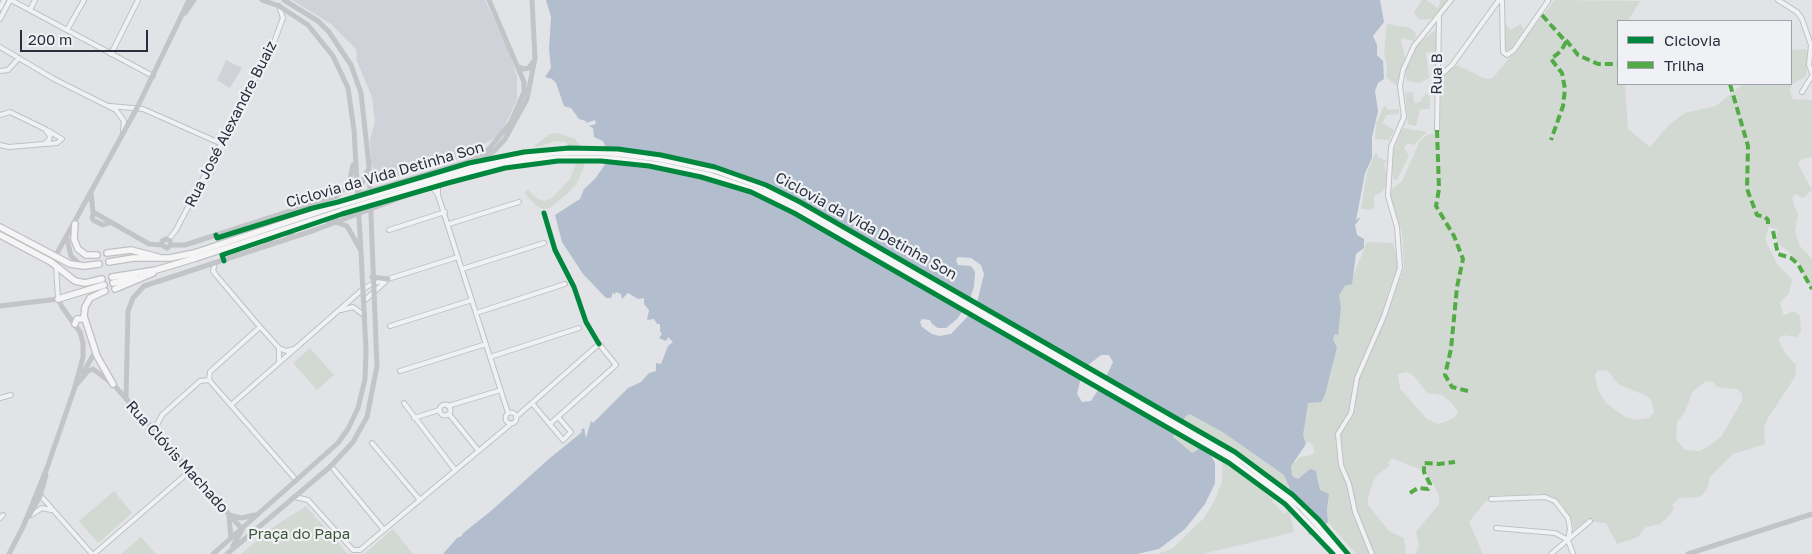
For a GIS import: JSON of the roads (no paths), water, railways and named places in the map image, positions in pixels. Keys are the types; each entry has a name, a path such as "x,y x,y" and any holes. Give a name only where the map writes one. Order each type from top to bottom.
{"main road":[{"path":"45,259 51,260 55,257 75,224 122,138 190,3 194,0"},
{"path":"190,3 199,0"},
{"path":"213,554 338,443 348,429 358,408 365,379 362,252 355,150 352,107 344,77 333,56 308,25 279,6 262,0"},
{"path":"227,554 331,466 353,442 367,417 377,366 364,109 351,65 336,40 318,21 284,0"},
{"path":"357,195 470,160 489,149 517,111 524,92 524,82 520,68 488,0"},
{"path":"126,399 127,318 133,298 140,289 377,208 465,171 487,157 505,139 527,99 535,58 532,0"},
{"path":"520,68 524,70 529,68 535,58"},
{"path":"91,193 91,208 94,213 149,244 162,245 167,248 170,242 185,245 343,192 352,177 355,150"},
{"path":"164,268 113,283 164,268 195,255 427,179 514,157 558,152 602,152 650,157 708,169 750,182 793,202 1234,455 1291,498 1320,526 1344,554"},
{"path":"109,262 133,258 170,258 195,255 454,177 510,164 558,158 602,158 644,162 702,173 758,191 795,210 1230,460 1287,502 1336,554"},
{"path":"315,230 346,210 363,184 368,166"},
{"path":"371,223 377,208"},
{"path":"284,232 283,221 294,210"},
{"path":"272,216 284,232 296,236"},
{"path":"260,220 271,225 273,232 272,238 266,246"},
{"path":"75,224 74,239 78,249 86,255 97,255"},
{"path":"333,224 347,226 362,252"},
{"path":"0,228 70,264 84,266 99,264"},
{"path":"0,235 56,265 68,277 78,282 104,285"},
{"path":"68,236 67,246 71,256 84,266"},
{"path":"107,253 131,250 170,258"},
{"path":"372,277 388,279"},
{"path":"0,306 58,298 104,285"},
{"path":"104,285 87,301 84,310 95,352 103,370 113,384"},
{"path":"23,527 38,494 75,386 84,348 82,338 75,324 62,307 58,298"},
{"path":"75,324 78,318 85,319"},
{"path":"75,386 95,352"},
{"name":"Rua Clóvis Machado","path":"75,386 91,369 98,371 113,384 242,529"},
{"path":"9,554 38,494"},
{"path":"231,538 228,514 247,518 259,513"},
{"path":"1688,554 1812,514"},
{"path":"227,554 242,529"}],"street":[{"path":"0,8 4,0"},
{"path":"0,19 11,0 153,76"},
{"path":"30,10 35,0"},
{"path":"67,30 84,0"},
{"path":"111,54 138,0"},
{"path":"1372,554 1355,512 1349,484 1342,465 1338,434 1351,413 1357,378 1384,316 1400,268 1397,227 1388,196 1390,147 1404,117 1401,78 1414,46 1451,0"},
{"path":"1501,0 1503,52 1508,55 1514,50 1548,1"},
{"path":"1437,76 1445,72 1452,65 1501,0"},
{"path":"1778,0 1797,12 1802,19 1810,45 1809,65 1812,74 1802,92"},
{"name":"Rua José Alexandre Buaiz","path":"170,242 282,25 283,18 279,6"},
{"name":"Rua B","path":"1437,130 1438,18"},
{"path":"0,47 116,110 124,121 122,138"},
{"path":"0,71 8,70 19,58"},
{"path":"107,106 148,110 181,126 189,127 222,144"},
{"path":"0,115 10,112 62,139 57,143 9,147 0,145"},
{"path":"41,127 50,136 49,140 44,144"},
{"path":"438,195 438,184 442,180"},
{"path":"425,188 433,188 438,195 449,224 508,413 502,430"},
{"path":"449,224 519,202"},
{"path":"389,230 445,212"},
{"path":"462,268 544,243"},
{"path":"231,405 278,366 363,289 372,284 458,257"},
{"path":"216,264 213,271 216,276 279,348 286,351 298,348"},
{"path":"56,265 58,298"},
{"path":"364,301 388,279"},
{"path":"476,313 566,284"},
{"path":"390,326 472,300"},
{"path":"339,311 352,307 364,316"},
{"path":"260,327 210,372 209,380 296,480"},
{"path":"490,357 579,328"},
{"path":"400,371 486,344"},
{"path":"295,497 308,500 357,551 512,423 516,417 599,344 616,366 550,424"},
{"path":"278,366 279,348"},
{"path":"157,434 157,425 162,415 200,380 209,380"},
{"path":"414,418 439,410 442,406 448,406 501,390"},
{"path":"0,398 11,395"},
{"path":"404,403 455,470"},
{"path":"532,403 564,440 571,432 558,417"},
{"path":"448,406 450,409 449,414 478,450"},
{"path":"439,410 443,416 449,414"},
{"path":"508,413 514,413 516,417"},
{"path":"505,418 512,423"},
{"path":"372,443 420,500"},
{"path":"331,466 384,530"},
{"path":"38,494 93,554 190,471"},
{"path":"1491,499 1545,497 1555,500 1568,518 1570,529 1568,540 1573,554"},
{"path":"29,517 42,508 54,511"},
{"path":"1551,554 1590,521"},
{"path":"1496,528 1555,533 1568,540"}],"water":[{"path":"546,0 1380,0 1384,22 1373,36 1377,45 1377,55 1383,61 1384,79 1378,83 1375,91 1378,111 1372,137 1372,158 1365,173 1356,220 1361,217 1355,225 1357,235 1364,239 1364,248 1356,254 1352,284 1345,286 1339,295 1341,308 1338,335 1335,334 1333,339 1337,348 1325,395 1321,402 1308,403 1303,435 1306,444 1291,466 1292,476 1298,479 1310,469 1316,471 1320,490 1329,494 1328,522 1319,533 1309,535 1284,475 1224,433 1190,414 1186,416 1173,437 1192,453 1202,444 1206,446 1215,463 1215,483 1205,504 1185,529 1159,549 1137,554 443,554 457,538 462,536 462,534 491,511 582,432 581,430 584,428 586,438 591,421 593,423 628,388 641,382 649,373 656,371 656,363 661,364 668,346 673,342 668,337 666,341 659,338 662,334 660,324 657,324 654,319 647,320 649,310 644,304 644,298 638,299 628,293 622,299 621,294 616,292 614,295 613,292 611,298 606,298 583,274 562,242 555,215 580,199 584,189 595,179 606,163 605,160 608,152 603,141 594,137 593,128 589,126 596,124 595,120 586,123 586,121 579,119 571,108 564,106 556,83 552,79 545,77 551,68 549,49 551,17"}],"park label":[{"name":"Praça do Papa","path":"299,534"}]}
